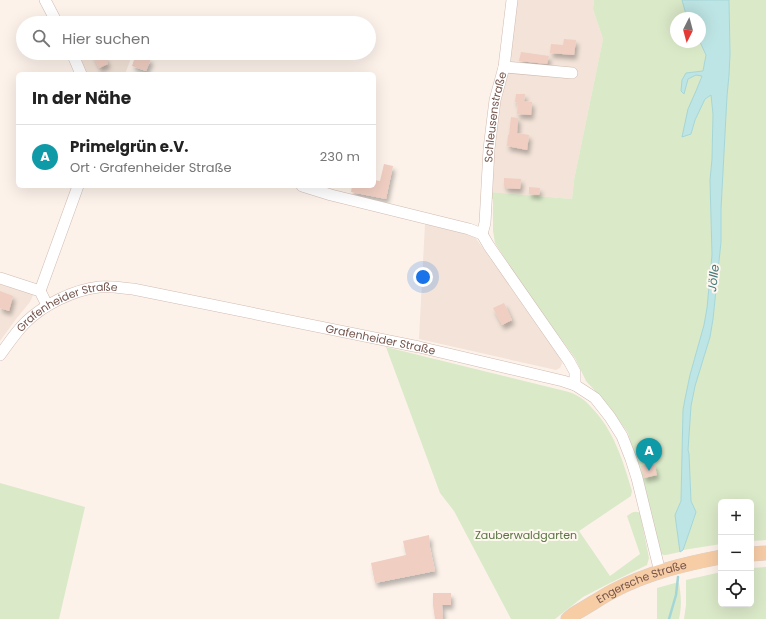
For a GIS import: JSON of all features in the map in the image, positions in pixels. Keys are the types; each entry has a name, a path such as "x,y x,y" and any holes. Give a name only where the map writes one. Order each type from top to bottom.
{"main road":[{"path":"754,554 766,553"},
{"name":"Engersche Straße","path":"568,619 614,591 660,572 718,558"}],"street":[{"path":"45,0 53,16"},
{"name":"Schleusenstraße","path":"482,234 485,223 489,149 495,100 504,67 512,0"},
{"path":"75,60 80,72"},
{"path":"504,67 572,73"},
{"path":"40,291 77,188"},
{"path":"309,188 470,229 482,234 510,277 569,360 574,372 575,384"},
{"path":"0,278 40,291 47,305"},
{"name":"Grafenheider Straße","path":"0,355 24,324 47,305 66,296 98,287 108,287 133,289 419,347 575,384 595,398 610,417 622,436 637,478 660,572"}],"shaded area":[{"path":"508,0 594,0 593,9 603,39 574,180 572,199 491,192 499,64"},
{"path":"79,60 130,60 126,72 85,72"},
{"path":"425,224 475,237 558,354 562,363 560,368 556,370 419,339"},
{"path":"0,282 34,293 30,302 0,341"}],"green space":[{"path":"594,0 682,0 685,12 670,12 670,48 703,48 706,55 703,71 687,73 688,79 696,75 702,75 696,91 691,134 695,120 705,99 712,94 712,159 710,180 712,255 707,308 704,326 690,375 683,410 681,501 675,515 680,552 666,555 661,553 628,433 609,406 586,381 575,358 525,290 495,243 493,231 493,199 490,199 491,192 572,199 574,180 603,39 593,9"},
{"path":"729,0 766,0 766,540 754,541 754,499 718,499 718,544 683,550 696,512 691,501 688,450 691,406 695,386 710,337 713,319 721,242 721,209 730,54"},
{"name":"Zauberwaldgarten","path":"386,347 568,392 575,394 584,400 599,416 612,436 621,457 632,491 631,496 579,531 610,576 640,554 627,516 635,512 640,513 649,558 647,565 583,597 555,619 511,619 454,511 440,493"},
{"path":"0,483 85,507 59,619 0,619"},
{"path":"766,567 766,619 684,619 686,605 686,580 718,573 718,607 754,607 754,568"},
{"path":"679,583 680,592 681,605 679,619 657,619 657,588"}],"water":[{"path":"682,0 729,0 730,54 721,209 721,242 710,337 695,386 691,406 688,450 691,501 696,512 683,550 680,552 675,515 681,501 683,410 690,375 704,325 712,255 710,180 713,114 711,95 705,99 695,120 691,134 682,137 688,109 702,76 696,75 688,79 684,94 681,91 682,80 686,73 703,71 706,55 703,48 706,48 706,12 685,12"}],"building":[{"path":"564,39 576,40 574,55 550,53 551,44 563,45"},
{"path":"521,52 549,56 547,64 519,61"},
{"path":"95,60 106,60 108,64 99,68"},
{"path":"134,60 151,60 146,71 132,66"},
{"path":"516,94 525,94 524,101 532,102 531,115 517,114 518,103 515,102"},
{"path":"511,117 518,118 517,133 529,135 527,150 507,146"},
{"path":"384,164 393,166 386,199 351,192 352,188 376,188 376,180 380,181"},
{"path":"504,178 521,179 520,189 506,188 506,186 504,186"},
{"path":"529,187 540,188 539,195 529,194"},
{"path":"0,291 13,296 9,311 0,308"},
{"path":"504,303 512,320 502,325 493,308"},
{"path":"654,463 657,475 644,478 641,466"},
{"path":"429,535 429,543 435,571 375,583 371,563 406,555 403,541"},
{"path":"433,593 451,593 451,605 442,605 443,619 435,619"}],"waterway":[{"name":"Jölle","path":"669,619 676,595 678,577"}],"place":[{"name":"Primelgrün e.V.","path":"649,471"}]}
